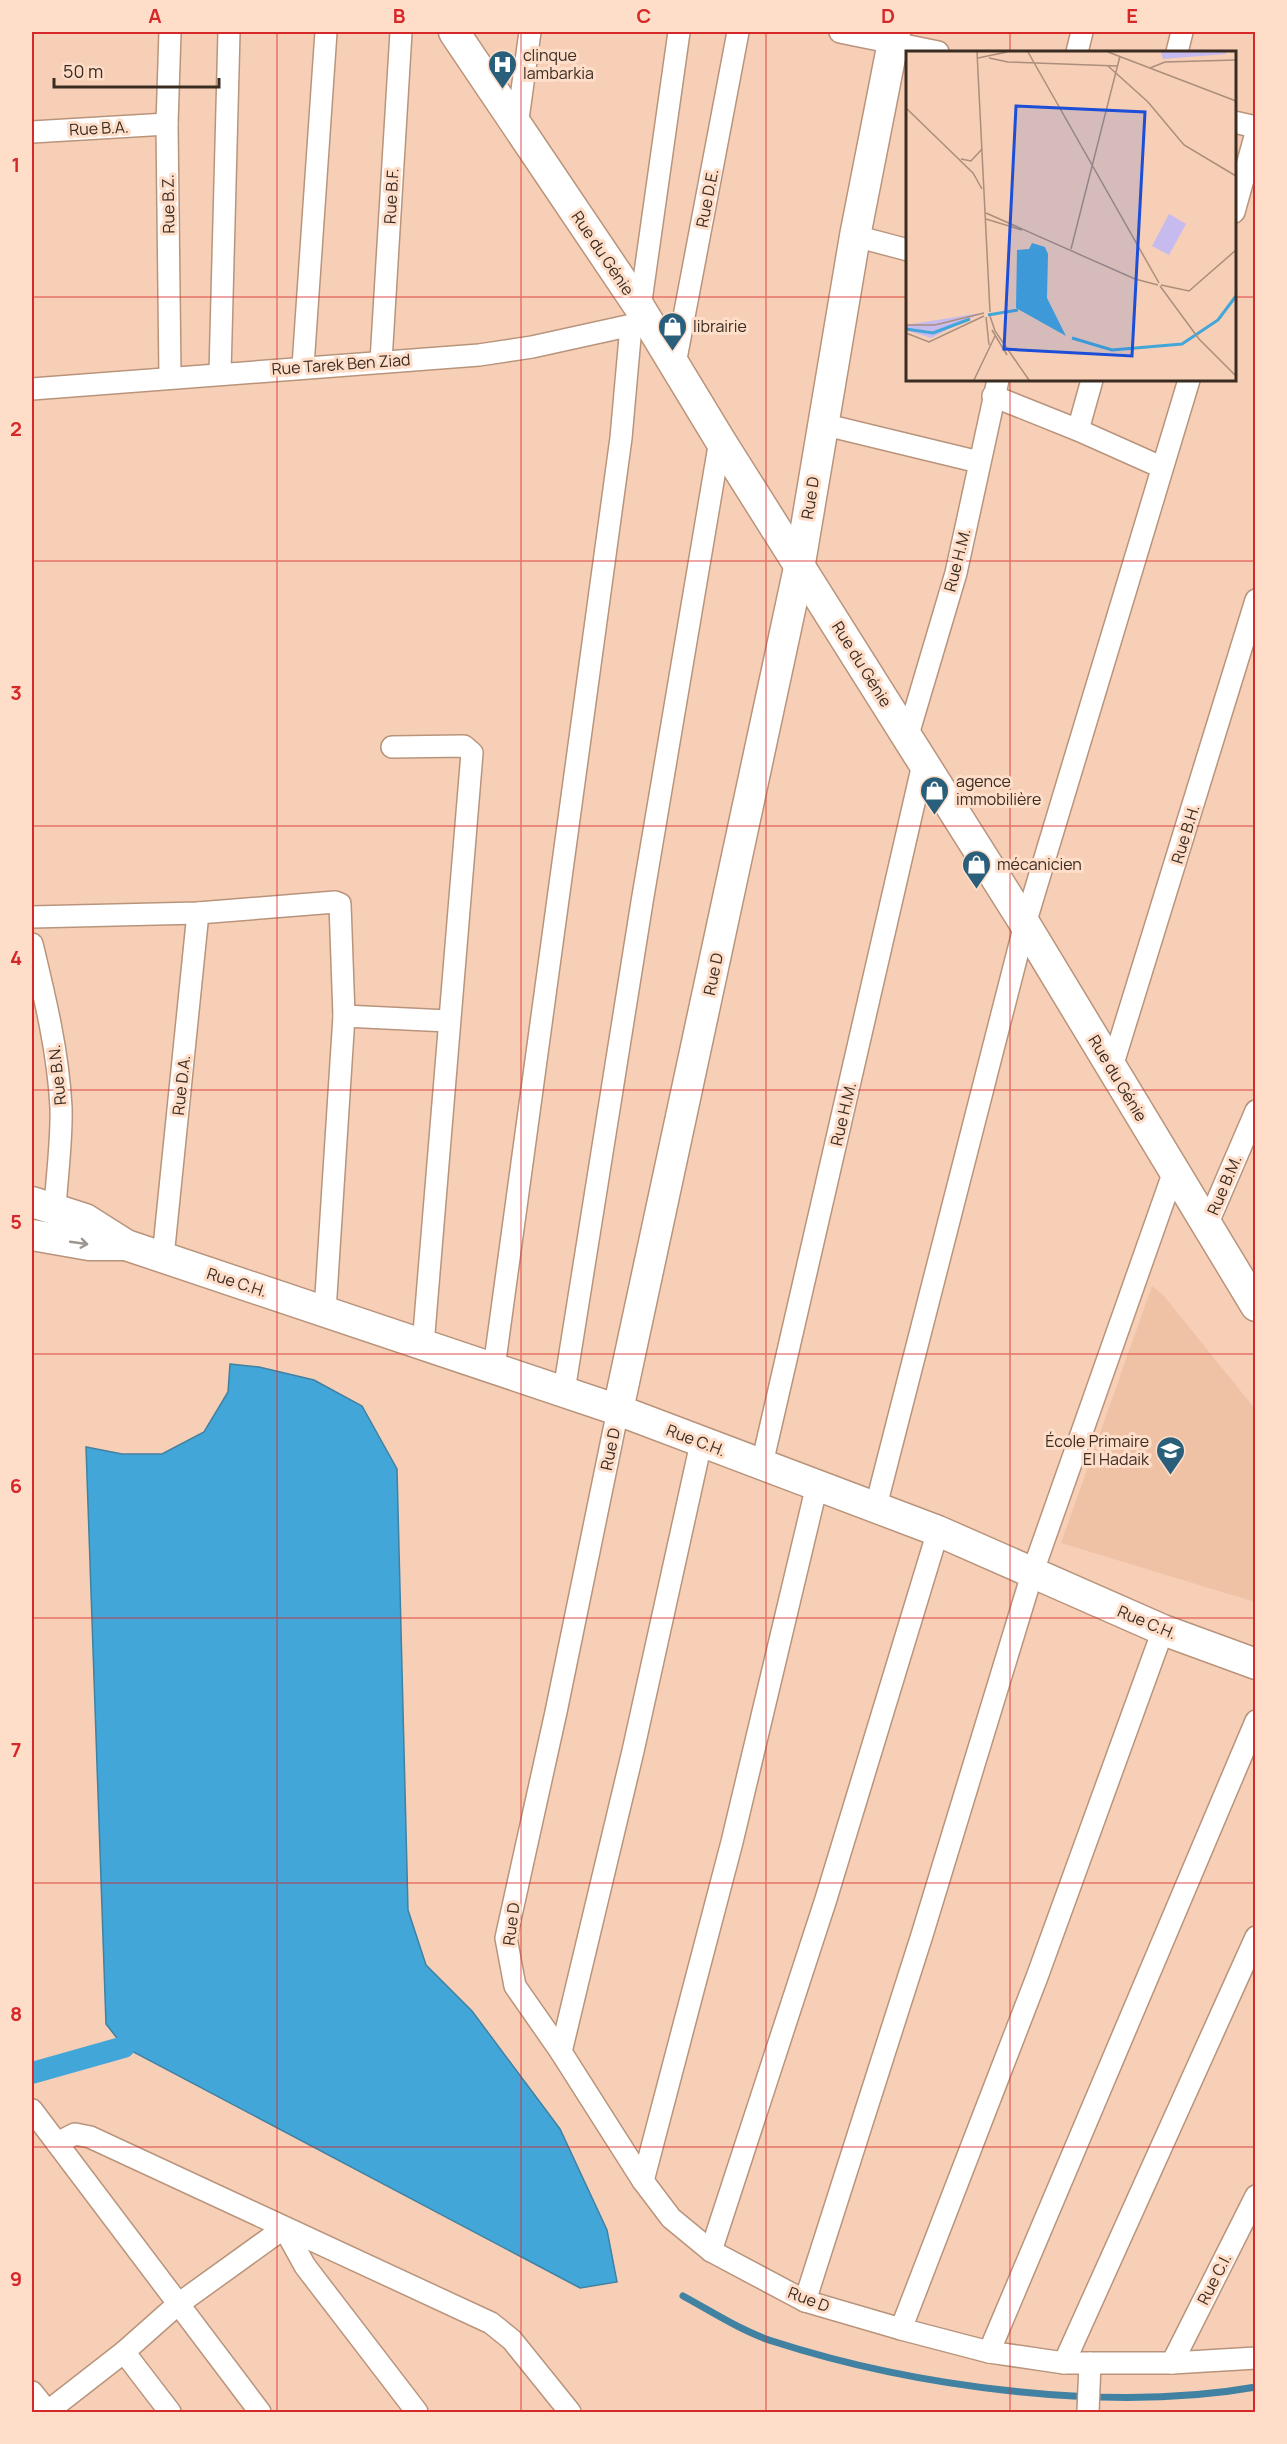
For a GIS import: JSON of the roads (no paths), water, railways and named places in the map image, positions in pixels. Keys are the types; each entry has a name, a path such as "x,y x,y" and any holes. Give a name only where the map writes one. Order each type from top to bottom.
{"street":[{"name":"Rue B.Z.","path":"170,32 167,124 170,377"},
{"path":"220,373 229,32"},
{"path":"303,366 326,32"},
{"name":"Rue B.F.","path":"381,360 401,32"},
{"name":"Rue du Génie","path":"454,32 640,318 675,364 720,440 800,563 923,764 1025,924 1112,1067 1173,1174 1256,1306"},
{"path":"517,126 530,32"},
{"path":"494,1368 679,32"},
{"name":"Rue D.E.","path":"675,364 738,32"},
{"path":"840,32 894,37 935,51"},
{"path":"1077,51 1082,32"},
{"path":"1177,51 1182,32"},
{"name":"Rue D","path":"894,37 855,236 800,563 506,1938 515,1986 561,2052 643,2181 671,2218 711,2251 805,2301 989,2352 1064,2363 1172,2363 1254,2356"},
{"path":"1236,122 1256,127"},
{"name":"Rue B.A.","path":"32,132 167,124"},
{"path":"1236,205 1256,133"},
{"path":"855,236 906,249"},
{"name":"Rue Tarek Ben Ziad","path":"32,389 381,360 479,355 532,347 640,318"},
{"path":"1078,430 1092,381"},
{"path":"876,1506 1025,924 1189,381"},
{"path":"995,388 1078,430 1161,467"},
{"name":"Rue H.M.","path":"907,738 956,573 995,388"},
{"path":"822,424 979,462"},
{"path":"564,1391 640,913 720,440"},
{"name":"Rue B.H.","path":"1112,1067 1256,600"},
{"path":"392,747 464,746 472,753 448,1021 423,1345"},
{"name":"Rue H.M.","path":"762,1464 923,764"},
{"path":"32,917 198,913 335,902 340,904 344,1016 325,1311"},
{"name":"Rue D.A.","path":"164,1257 198,913"},
{"name":"Rue B.N.","path":"32,944 49,1010 58,1065 61,1110 43,1205"},
{"path":"344,1016 448,1021"},
{"name":"Rue B.M.","path":"1207,1225 1256,1111"},
{"path":"805,2301 918,1947 1033,1571 1173,1174"},
{"name":"Rue C.H.","path":"43,1205 85,1219 126,1245 564,1391 876,1506 1033,1571 1162,1630 1256,1665"},
{"name":"Rue C.H.","path":"32,1235 89,1245 126,1245"},
{"path":"561,2052 633,1751 701,1443"},
{"path":"643,2181 732,1842 817,1485"},
{"path":"711,2251 826,1899 938,1531"},
{"path":"901,2329 1037,1977 1162,1630"},
{"path":"989,2352 1256,1720"},
{"path":"1064,2363 1256,1937"},
{"path":"32,2110 260,2412"},
{"path":"57,2144 75,2134 90,2137 490,2323 512,2340 570,2412"},
{"name":"Rue C.I.","path":"1172,2363 1256,2196"},
{"path":"32,2392 47,2412 124,2352 177,2305 284,2228"},
{"path":"284,2228 305,2266 417,2412"},
{"path":"124,2352 170,2412"},
{"path":"1088,2412 1090,2363"}],"water":[{"path":"230,1364 259,1367 314,1380 362,1406 397,1469 408,1910 426,1965 472,2011 560,2129 607,2230 617,2282 580,2288 124,2047 106,2024 86,1447 122,1454 162,1454 204,1432 228,1392"}],"waterway":[{"path":"32,2073 124,2047"},
{"path":"683,2296 738,2326 772,2341 827,2357 949,2383 1075,2396 1138,2397 1199,2394 1256,2387"}],"place":[{"name":"clinque lambarkia","path":"502,90"},
{"name":"librairie","path":"672,352"},
{"name":"agence immobilière","path":"935,816"},
{"name":"mécanicien","path":"976,890"},
{"name":"École Primaire El Hadaik","path":"1170,1476"}]}
